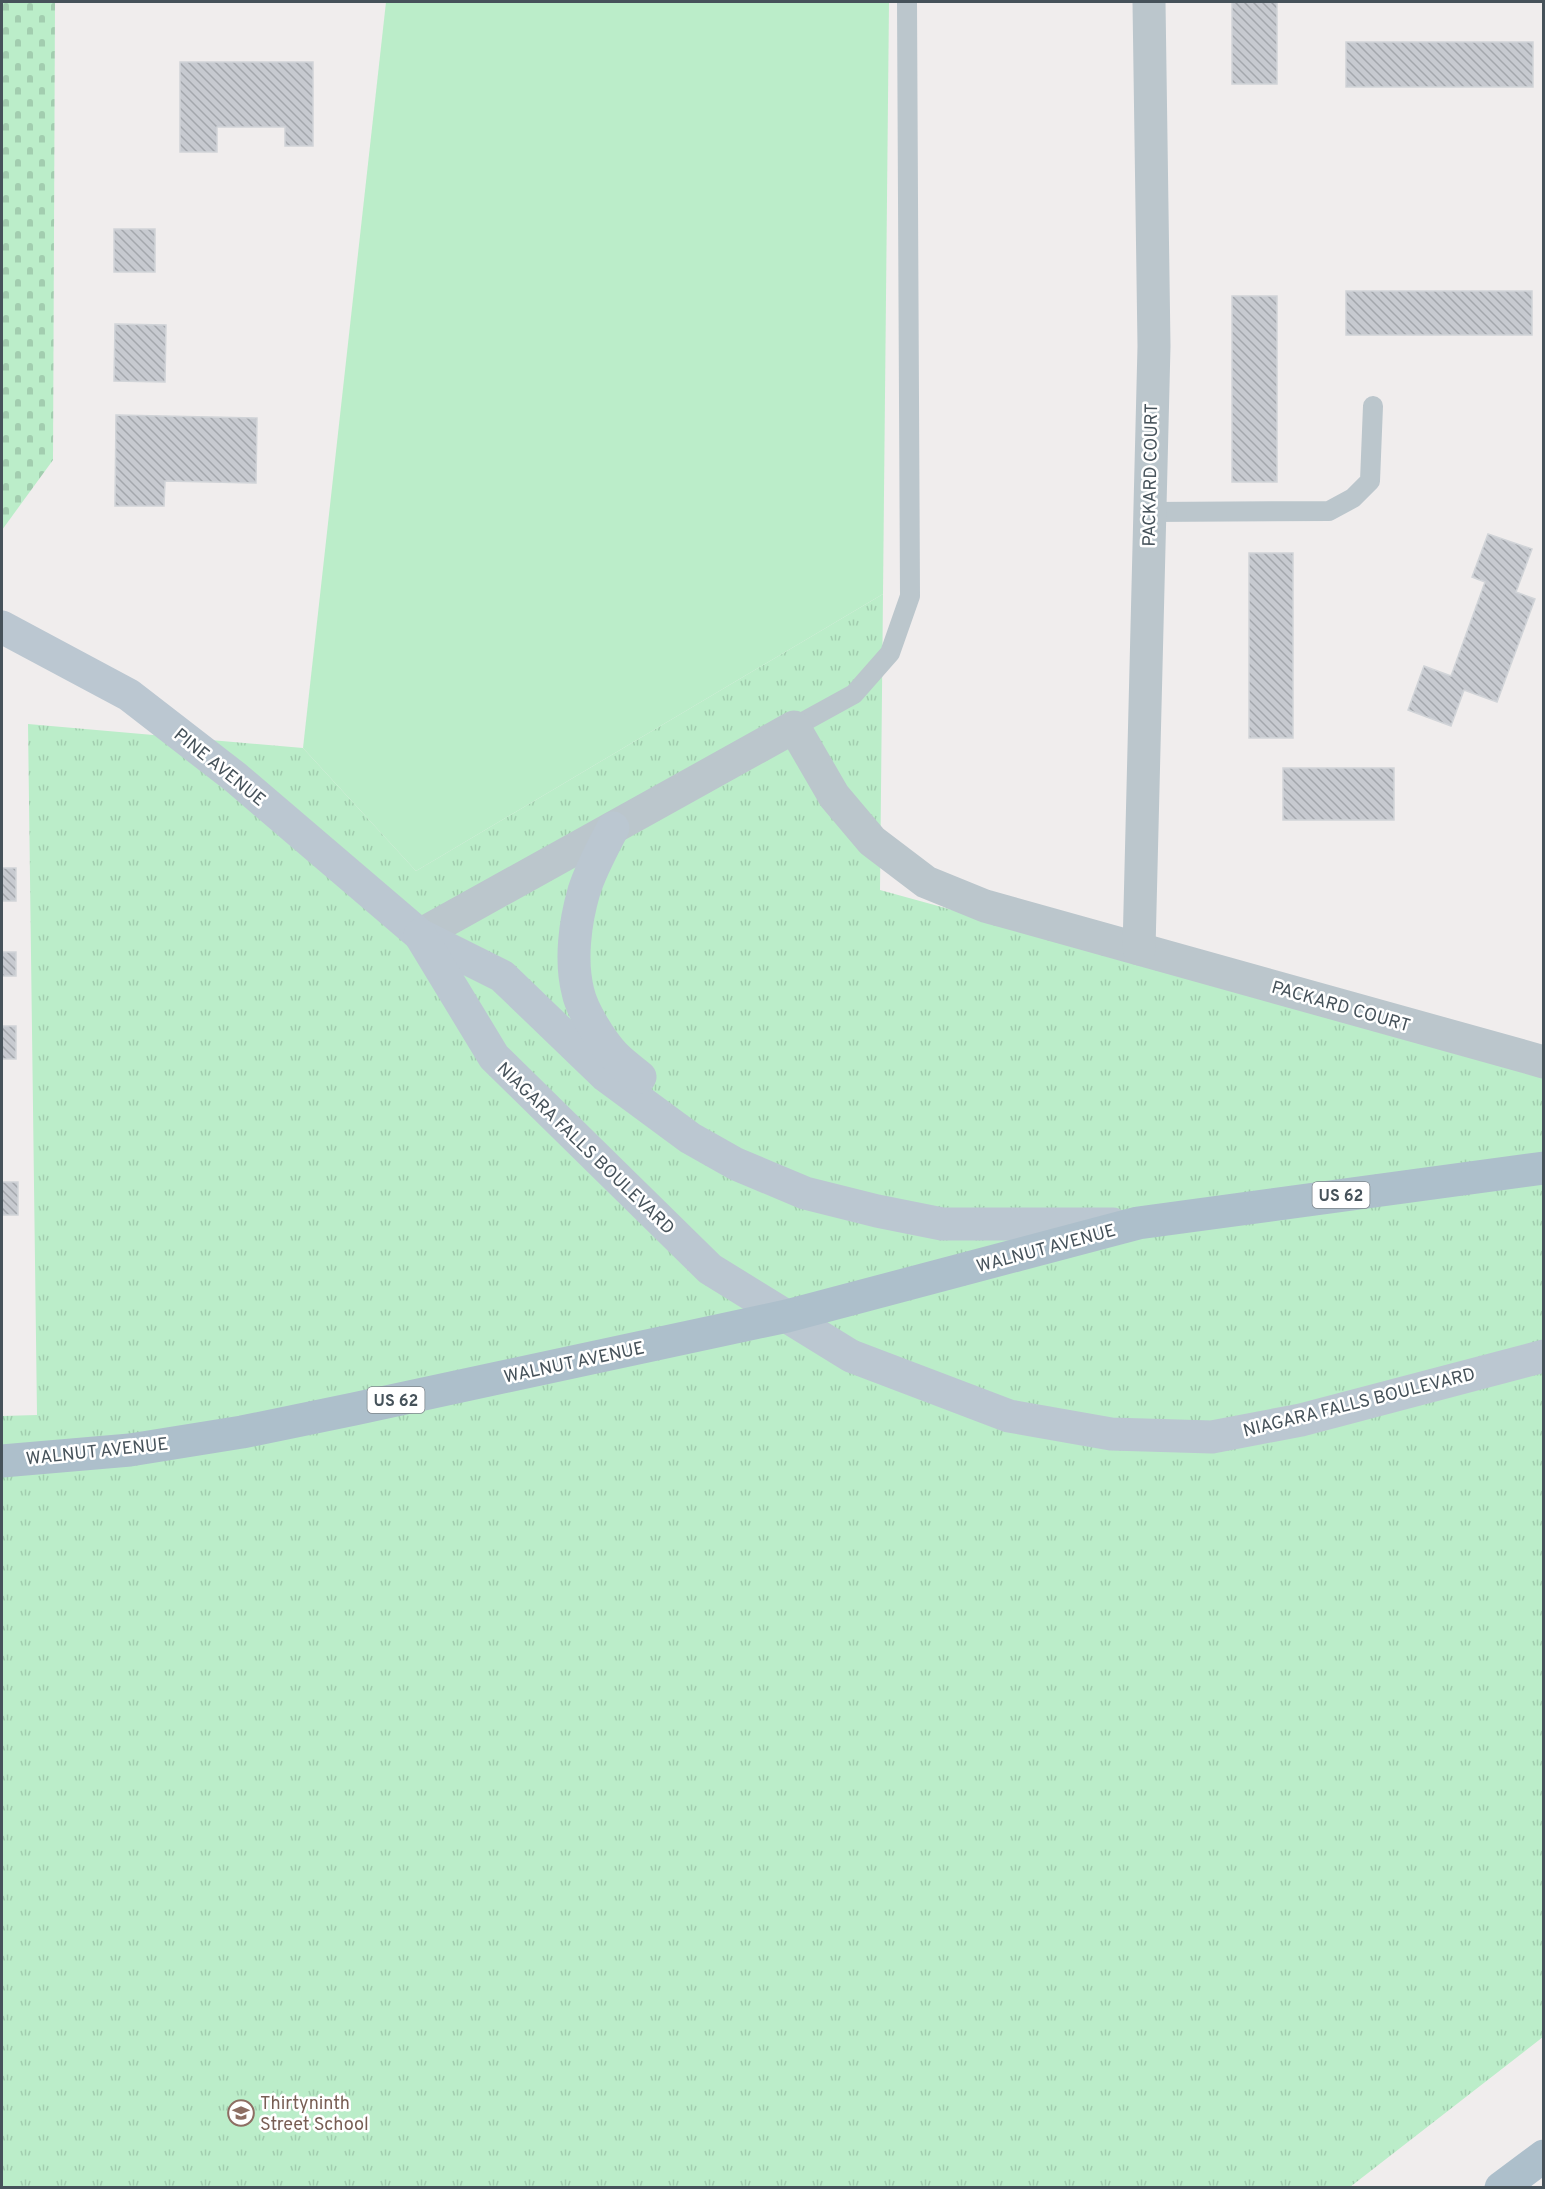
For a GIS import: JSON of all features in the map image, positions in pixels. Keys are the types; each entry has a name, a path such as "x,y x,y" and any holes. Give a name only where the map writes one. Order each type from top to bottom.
{"main road":[{"name":"PINE AVENUE","path":"2,627 129,695 235,777 420,935"},
{"path":"613,828 584,891 577,924 574,956 578,993 594,1026 614,1055 660,1094 690,1138"},
{"path":"420,935 502,976 606,1076 690,1138 736,1164 806,1193 942,1224 1005,1226 1138,1223"},
{"name":"NIAGARA FALLS BOULEVARD","path":"420,935 494,1057 710,1269 851,1356 1009,1416 1111,1434 1212,1437 1301,1420 1544,1356"},
{"name":"US 62","path":"1138,1223 1544,1168"},
{"name":"WALNUT AVENUE","path":"2,1461 130,1450 242,1432 787,1316 1138,1223"},
{"path":"1501,2187 1544,2156"}],"street":[{"name":"PACKARD COURT","path":"1139,949 1154,346 1149,2"},
{"path":"420,935 794,728"},
{"name":"PACKARD COURT","path":"794,728 834,796 872,841 926,882 985,906 1544,1062"}],"lane":[{"path":"794,728 854,694 890,653 910,596 907,2"},
{"path":"1150,512 1329,511 1353,498 1370,481 1373,406"}],"green space":[{"path":"2,2 55,2 53,460 2,530"},
{"path":"386,2 889,2 883,594 416,871 303,748"},
{"path":"883,594 880,890 1543,1073 1543,2037 1350,2187 2,2187 2,1416 37,1415 28,724 303,748 416,871"}],"building":[{"path":"1232,2 1277,2 1277,84 1232,84"},
{"path":"1346,42 1533,42 1533,87 1346,87"},
{"path":"180,62 313,62 313,146 285,146 285,127 217,127 217,152 180,152"},
{"path":"114,229 155,229 155,272 114,272"},
{"path":"1346,291 1532,291 1532,335 1346,335"},
{"path":"1232,296 1277,296 1277,482 1232,482"},
{"path":"115,324 166,325 165,382 114,381"},
{"path":"116,415 257,418 256,483 165,481 164,506 115,506"},
{"path":"1488,534 1532,549 1516,592 1535,599 1497,702 1464,690 1451,726 1408,710 1424,666 1451,676 1485,582 1472,577"},
{"path":"1249,553 1293,553 1293,738 1249,738"},
{"path":"1283,768 1394,768 1394,820 1283,820"},
{"path":"2,868 16,868 16,901 2,901"},
{"path":"2,952 16,952 16,976 2,976"},
{"path":"2,1026 16,1026 16,1059 2,1059"},
{"path":"2,1182 18,1182 18,1215 2,1215"}],"place":[{"name":"Thirtyninth Street School","path":"241,2113"}]}
